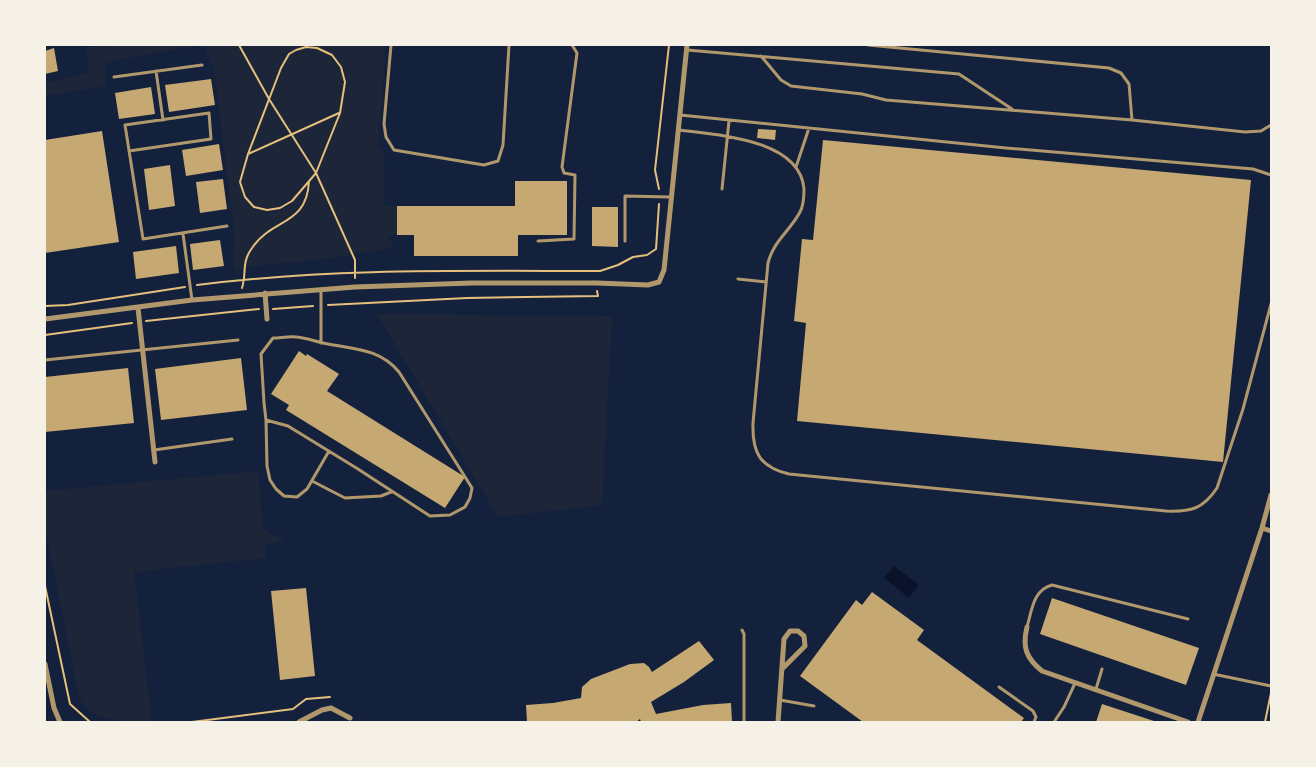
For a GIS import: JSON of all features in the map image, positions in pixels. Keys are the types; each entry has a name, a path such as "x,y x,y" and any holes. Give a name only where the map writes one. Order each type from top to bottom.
{"street":[{"path":"45,319 192,300 355,286 472,283 648,285 659,282 664,270 687,47"},
{"path":"266,294 267,319"},
{"path":"138,308 154,462"},
{"path":"1198,722 1262,528 1271,494"},
{"path":"1262,528 1271,531"},
{"path":"1027,627 1024,640 1027,652 1031,662 1042,671 1188,722"},
{"path":"778,722 784,639 790,631 798,630 804,636 805,646 782,669"},
{"path":"45,664 54,708 60,722"},
{"path":"299,722 322,710 331,708 350,718"}],"lane":[{"path":"391,45 384,124 386,137 394,150 484,165 498,161 502,145 509,45"},
{"path":"538,241 574,239 575,175 564,173 562,167 576,53 572,45"},
{"path":"868,45 1109,68 1121,73 1129,84 1132,120"},
{"path":"687,47 761,56 959,74 1012,109"},
{"path":"761,56 781,80 791,86 862,94 886,100 1012,109 1245,132 1261,131 1271,126"},
{"path":"114,77 202,65"},
{"path":"156,71 163,120"},
{"path":"129,151 211,139 209,113 125,125 129,151 144,239 227,226"},
{"path":"680,115 1253,169 1271,175"},
{"path":"722,189 729,120"},
{"path":"796,168 809,128"},
{"path":"678,130 727,137 770,148 782,154 796,168 803,183 801,211 771,252 766,282 752,440 762,461 770,467 790,474 1166,511 1193,510 1210,498 1217,488 1243,409 1271,304"},
{"path":"625,240 625,196 672,197"},
{"path":"183,234 192,300"},
{"path":"738,279 766,282"},
{"path":"321,289 321,343"},
{"path":"266,420 288,426 329,451 430,516 450,515 465,507 470,498 472,488 391,362 360,349 296,337 273,338 261,354 267,466 270,480 284,496 297,497 307,489 329,451"},
{"path":"45,360 238,340"},
{"path":"153,450 232,438"},
{"path":"312,481 346,498 381,496 391,492"},
{"path":"1027,627 1037,593 1043,587 1052,585 1188,620"},
{"path":"742,630 744,634 744,722"},
{"path":"1096,689 1102,669"},
{"path":"1213,674 1271,686"},
{"path":"1054,722 1064,707 1075,682"},
{"path":"999,687 1033,711 1036,717 1034,722"},
{"path":"780,700 814,706"}],"path":[{"path":"240,45 269,99 316,173 354,260 355,286"},
{"path":"45,306 68,305 244,279 355,272 600,271 634,257 647,256 656,249 660,196 655,170 669,45"},
{"path":"306,47 317,48 332,55 341,66 345,82 340,113 316,173 292,200 280,208 267,210 254,207 245,197 240,182 248,154 269,99 289,54 296,50 306,47"},
{"path":"248,154 340,113"},
{"path":"239,296 244,279 244,262 252,248 262,235 291,218 302,207 308,193 309,181"},
{"path":"45,586 70,704 90,722"},
{"path":"1265,722 1271,693"},
{"path":"192,722 293,709 306,699 330,697"}],"shaded area":[{"path":"199,45 105,62 107,86 45,96 45,83 89,72 86,47"},
{"path":"204,45 386,45 378,147 384,155 385,206 397,206 397,235 387,235 394,247 346,256 250,267 237,271 233,266 235,240 214,68"},
{"path":"377,314 612,316 602,505 498,517"},
{"path":"258,471 263,529 285,541 265,544 266,558 134,572 152,722 121,721 101,717 92,712 79,698 45,528 45,491"},
{"path":"894,566 919,585 909,598 884,578"}],"building":[{"path":"54,48 58,71 45,74 45,51"},
{"path":"211,79 215,105 169,112 165,85"},
{"path":"151,87 155,114 119,119 115,93"},
{"path":"758,129 776,130 775,140 757,138"},
{"path":"102,131 119,242 45,253 45,140"},
{"path":"823,140 1251,180 1223,462 797,421 806,323 794,321 802,239 813,240"},
{"path":"219,144 223,170 186,176 182,150"},
{"path":"170,165 175,206 149,210 144,169"},
{"path":"223,179 227,209 200,213 196,182"},
{"path":"515,181 567,181 567,235 518,235 518,256 414,256 414,235 397,235 397,206 515,206"},
{"path":"592,207 618,207 618,247 592,246"},
{"path":"220,240 224,266 193,270 190,244"},
{"path":"176,246 179,273 136,279 133,252"},
{"path":"299,351 339,374 327,391 465,477 445,508 286,410 289,405 271,394"},
{"path":"241,358 247,410 161,420 155,369"},
{"path":"128,368 134,423 45,432 45,377"},
{"path":"306,588 315,676 280,680 271,591"},
{"path":"872,592 924,630 917,640 1024,718 1021,722 863,722 800,676 856,600 862,605"},
{"path":"1052,598 1199,648 1186,685 1040,634"},
{"path":"699,641 714,660 684,682 651,702 656,714 703,705 731,703 732,722 641,722 640,719 636,722 527,722 526,705 581,698 582,687 591,679 630,664 644,663 652,672"},
{"path":"1102,704 1157,722 1096,722"}]}
